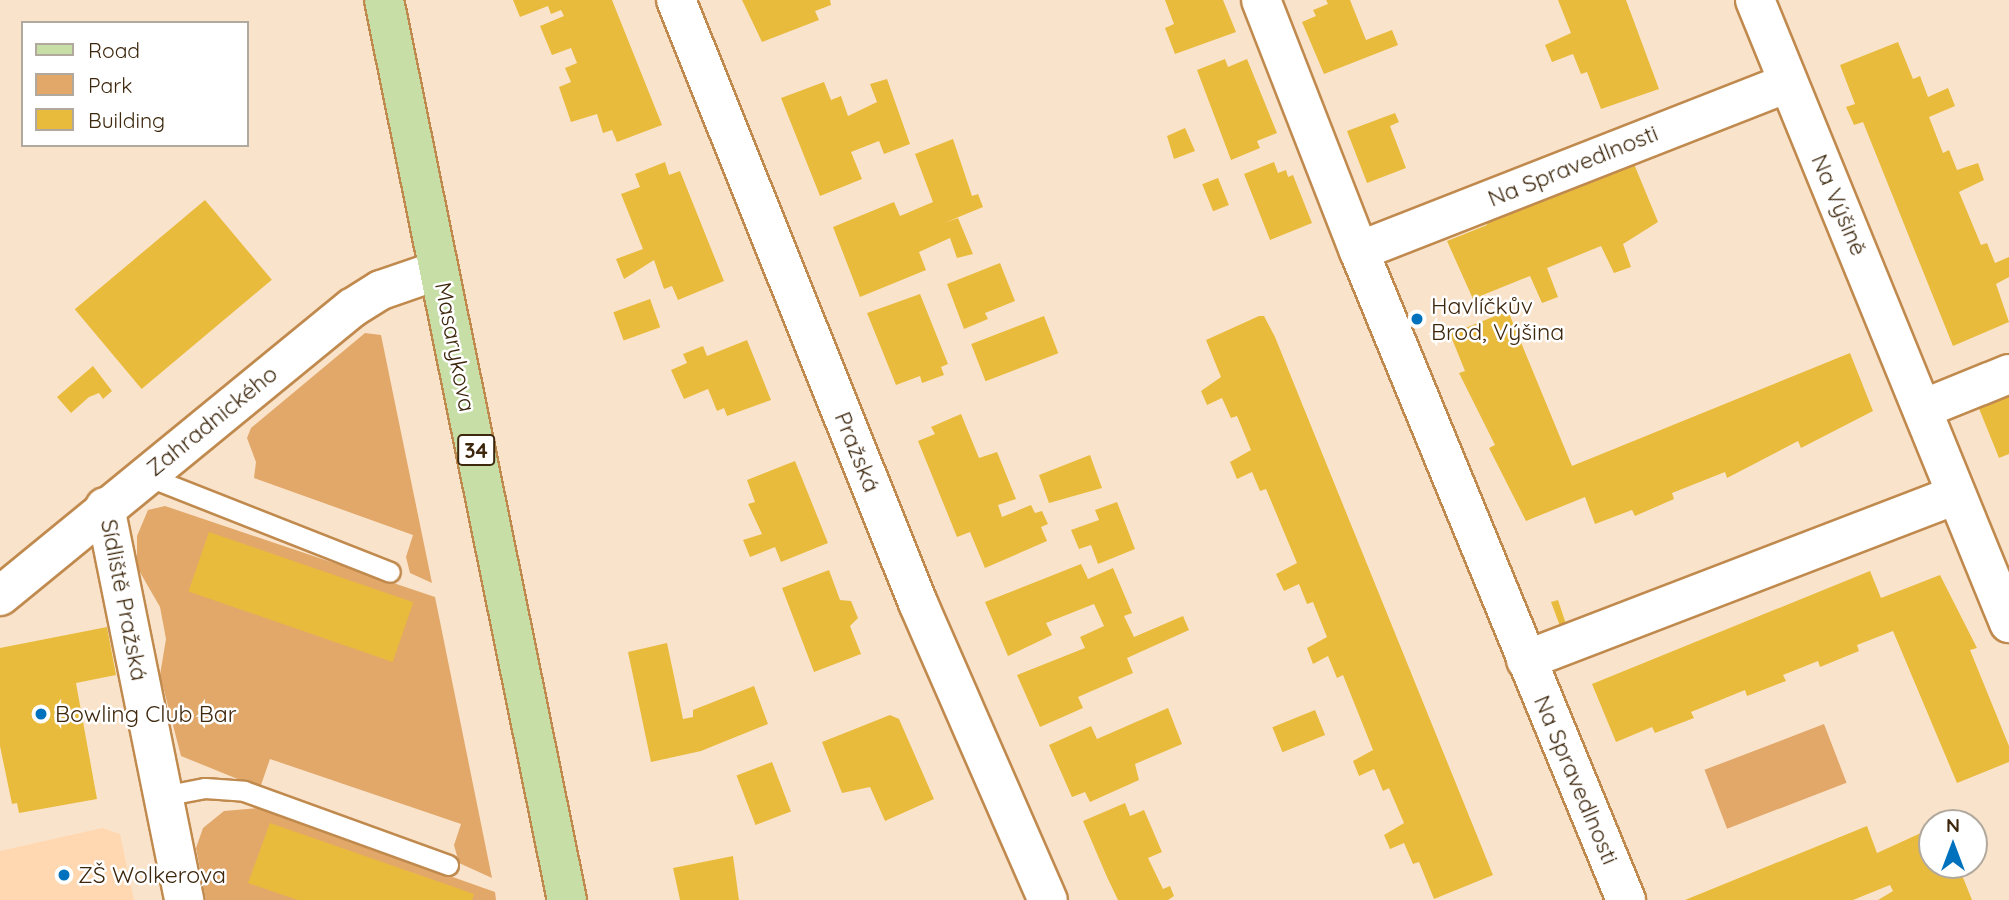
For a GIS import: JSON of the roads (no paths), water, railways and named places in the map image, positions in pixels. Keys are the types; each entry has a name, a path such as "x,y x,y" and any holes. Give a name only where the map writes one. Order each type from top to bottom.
{"main road":[{"name":"Masarykova","path":"384,0 567,900"}],"street":[{"name":"Pražská","path":"676,0 918,604 1048,900"},
{"name":"Na Spravedlnosti","path":"1261,0 1359,251 1626,900"},
{"name":"Na Výšině","path":"1755,0 1925,408 1955,495 2009,623"},
{"name":"Na Spravedlnosti","path":"1359,251 1788,83"},
{"name":"Zahradnického","path":"0,596 105,506 358,303 381,290 439,270"},
{"path":"1925,408 2009,374"},
{"path":"1526,660 1955,495"},
{"name":"Sídliště Pražská","path":"105,506 184,900"}],"lane":[{"path":"144,475 390,572"},
{"path":"163,796 205,788 244,791 448,865"}],"place":[{"name":"Havlíčkův Brod, Výšina","path":"1417,319"},
{"name":"Bowling Club Bar","path":"41,714"},
{"name":"ZŠ Wolkerova","path":"64,875"}]}
